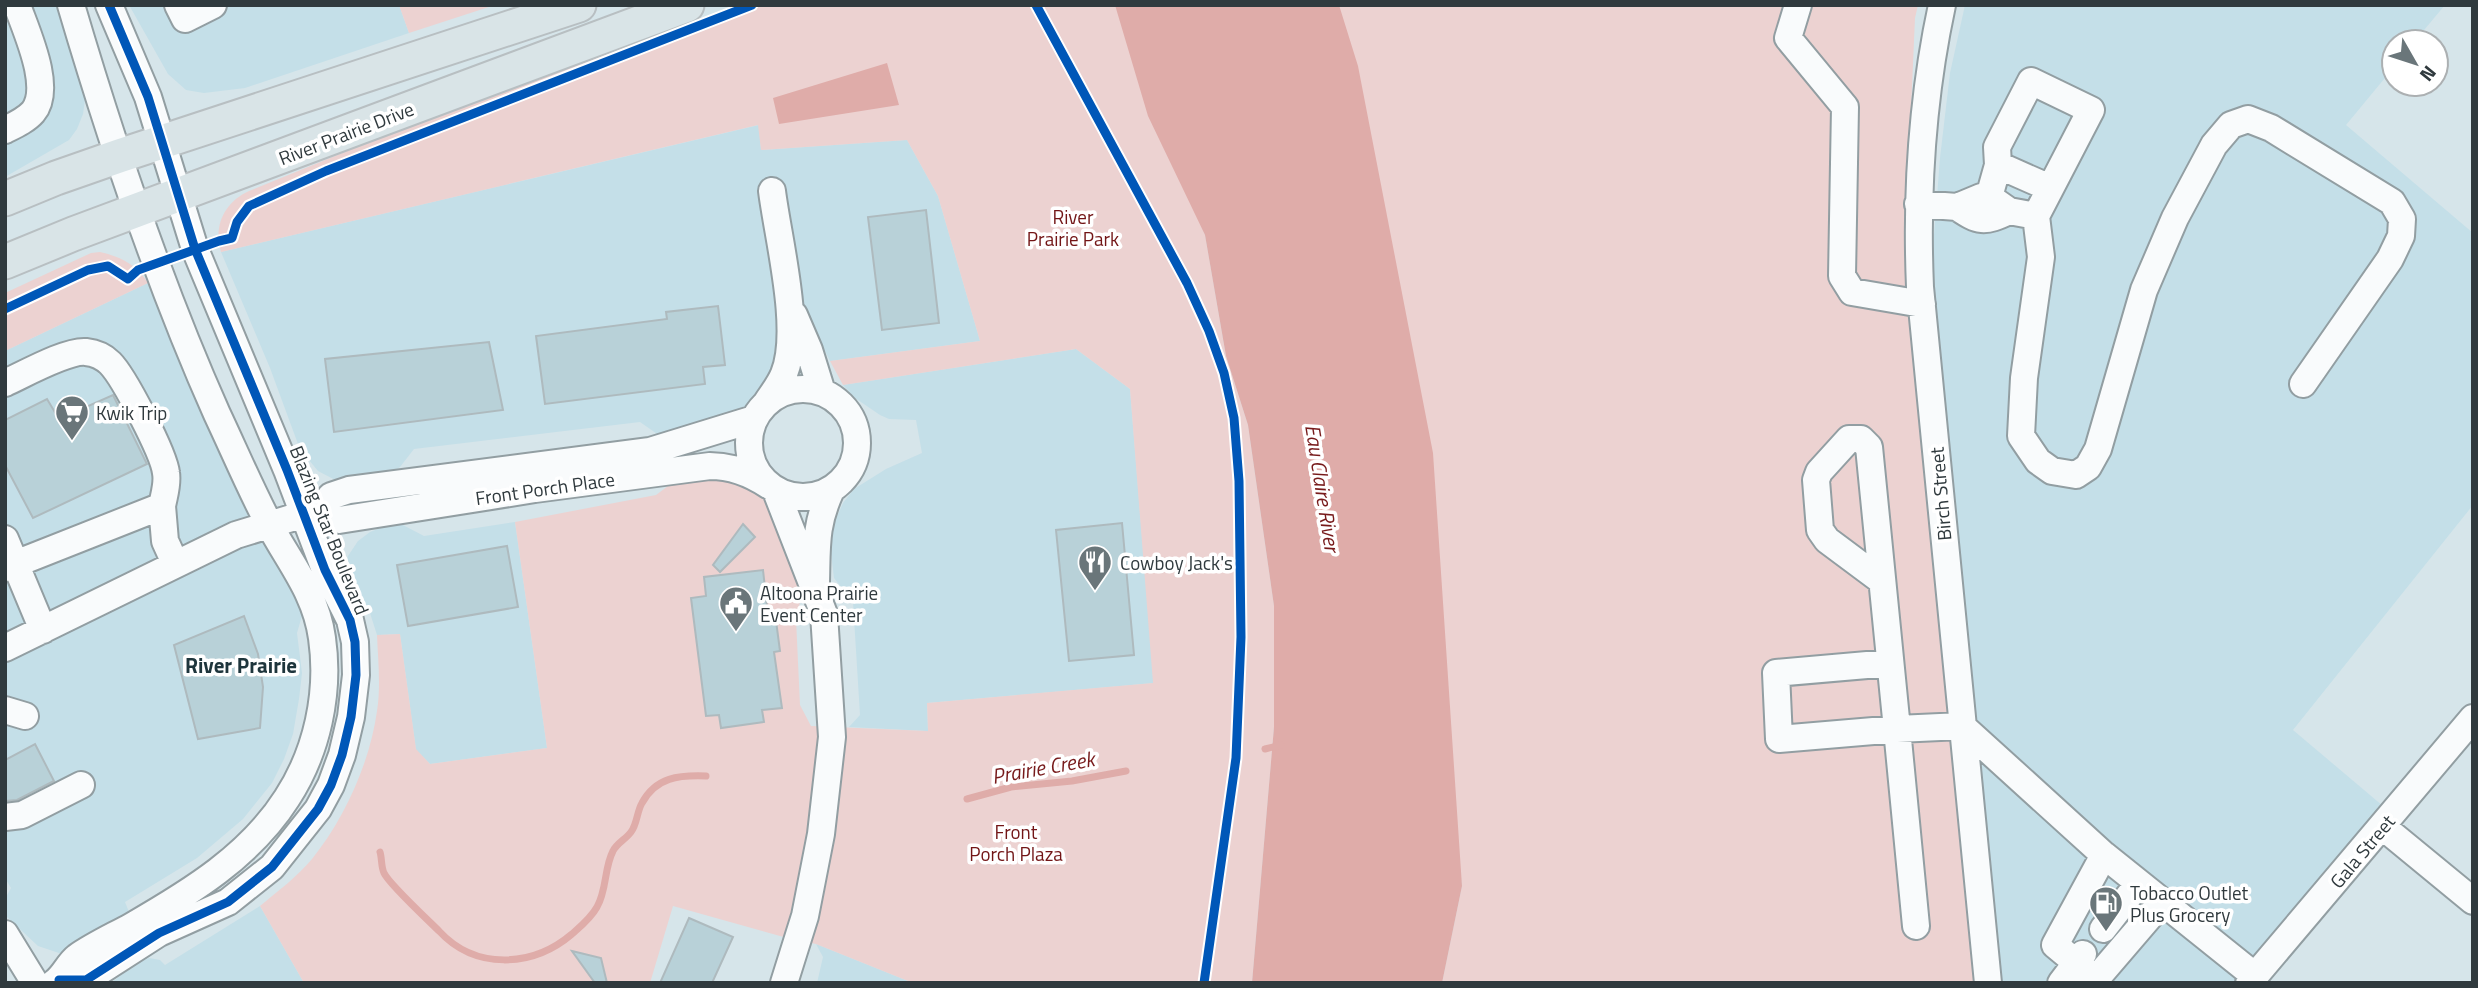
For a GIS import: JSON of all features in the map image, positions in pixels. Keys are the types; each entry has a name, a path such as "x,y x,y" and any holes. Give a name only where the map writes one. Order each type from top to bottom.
{"main road":[{"path":"5,199 119,156 579,5"},
{"name":"River Prairie Drive","path":"5,262 687,5"}],"street":[{"path":"5,130 21,122 35,110 41,94 40,74 17,5"},
{"path":"5,934 49,982 75,958 191,891 233,861 272,820 288,797 311,753 325,663 317,610 309,590 269,523 216,412 161,277 71,5"},
{"name":"Blazing Star Boulevard","path":"49,982 86,980 159,933 228,902 272,867 317,809 331,785 351,717 356,675 355,642 350,620 325,570 313,511 195,249 148,97 109,5"},
{"path":"178,5 184,19 212,5"},
{"path":"1798,5 1788,38 1845,107 1842,276 1852,292 1922,304"},
{"name":"Birch Street","path":"1942,5 1924,108 1919,204 1922,304 1988,983"},
{"path":"1999,204 1997,147 2031,81 2091,110 2036,216 2041,257 2024,378 2021,436 2038,461 2052,471 2076,475 2088,467 2093,458 2144,290 2175,218 2214,145 2231,125 2248,119 2270,128 2392,201 2402,219 2401,236 2390,259 2302,384"},
{"path":"1998,165 2050,188"},
{"path":"772,191 790,306 790,327 785,373 761,411 749,437 750,455 756,471 772,488 824,614 832,722 831,767 821,834 805,916 784,983"},
{"path":"1919,204 1957,207 1981,197 2036,216"},
{"path":"790,306 809,350 822,392 848,411 858,440 850,471 842,482 831,490 820,513 816,591"},
{"path":"5,383 49,362 82,351 100,354 111,363 158,450 166,471 167,485 162,506 165,541 174,563"},
{"name":"Front Porch Place","path":"5,648 236,535 313,511 331,496 364,487 650,451 761,411 780,394 808,389 822,392"},
{"path":"1882,581 1828,540 1820,530 1816,480 1819,472 1849,439 1861,439 1869,447 1916,926"},
{"name":"Front Porch Place","path":"313,511 339,520 699,466 724,466 755,477 789,496 804,498 831,490"},
{"path":"43,630 9,557 162,506"},
{"path":"1890,663 1776,673 1779,739 1962,726 2104,855 2252,979"},
{"name":"Gala Street","path":"2252,979 2473,718"},
{"path":"5,817 22,815 81,785"},
{"path":"2383,827 2473,901"},
{"path":"2104,855 2055,945 2073,966 2096,979 2162,902"},
{"path":"2103,929 2139,883"}],"shaded area":[{"path":"5,5 56,5 85,100 77,129 69,140 5,177"},
{"path":"129,5 399,5 409,33 245,88 204,93 186,90 168,74"},
{"path":"1965,5 2445,5 2426,28 2380,28 2380,84 2346,125 2473,233 2473,505 2293,730 2383,806 2236,983 1997,983 1935,302 1933,248 1950,73"},
{"path":"759,125 761,150 907,140 938,196 980,341 830,361 809,319 760,395 745,407 726,416 663,438 640,422 414,449 392,473 341,483 318,471 304,454 221,252"},
{"path":"148,283 159,298 304,609 297,633 302,673 299,699 293,734 284,759 272,783 243,819 197,858 125,902 129,912 126,920 62,954 38,946 7,917 5,910 5,899 11,888 5,878 5,351"},
{"path":"1076,349 1130,389 1154,683 927,703 928,731 849,727 860,715 853,602 834,578 830,545 835,521 843,503 854,489 886,469 922,453 916,420 889,419 880,415 855,398 843,385"},
{"path":"515,522 547,748 430,764 416,750 400,634 377,635 370,613 347,587 343,571 348,556 358,541 370,532 388,525 401,524 424,536"},
{"path":"260,906 304,983 111,983 135,964 149,958 160,960 165,965"},
{"path":"816,944 913,983 817,983 823,957"}],"green space":[{"path":"399,5 495,5 409,33"},
{"path":"739,5 1115,5 1205,235 1226,356 1248,425 1274,606 1274,727 1252,983 913,983 816,944 673,906 650,983 304,983 260,906 312,859 335,826 354,789 369,750 377,711 377,635 400,634 416,749 430,764 547,748 515,522 656,495 676,480 731,477 755,491 768,503 803,590 796,619 800,705 811,726 928,731 927,703 1153,683 1130,389 1076,349 843,385 830,361 980,341 938,196 907,140 761,150 758,125 221,252 219,233 223,216 233,201 249,191 357,147"},
{"path":"1339,5 1918,5 1915,18 1908,178 1975,983 1442,983 1462,886"},
{"path":"100,252 127,262 148,283 5,351 5,293 91,253"}],"water":[{"name":"Eau Claire River","path":"1115,5 1339,5 1358,66 1433,453 1462,886 1442,983 1252,983 1274,727 1274,606 1248,425 1226,356 1205,235 1148,116"},
{"path":"887,63 899,105 779,124 773,98"}],"building":[{"path":"926,210 939,323 882,330 868,217"},
{"path":"718,306 725,365 703,367 705,384 545,404 536,336 667,319 666,312"},
{"path":"489,342 503,410 334,432 325,359"},
{"name":"Kwik Trip","path":"113,395 147,464 33,518 5,465 5,420 47,399 59,419"},
{"name":"Cowboy Jack's","path":"1122,523 1134,655 1069,661 1056,530"},
{"path":"743,524 755,537 720,572 713,565"},
{"path":"507,546 518,607 408,626 397,565"},
{"name":"Altoona Prairie Event Center","path":"763,570 768,615 775,613 780,651 774,652 782,708 762,710 764,722 721,728 719,715 706,716 691,598 706,596 704,577"},
{"path":"244,616 258,654 263,687 260,728 198,739 174,645"},
{"path":"35,744 54,781 17,800 5,801 5,760"},
{"path":"689,918 733,937 712,983 660,983"},
{"path":"572,951 601,958 607,983 595,983"}],"waterway":[{"name":"Prairie Creek","path":"1265,749 1281,745"},
{"name":"Prairie Creek","path":"967,799 1011,787 1072,781 1126,771"},
{"name":"Prairie Creek","path":"380,852 387,878 453,944 486,958 522,958 556,945 592,915 600,900 613,851 633,829 640,806 654,788 669,779 706,776"}],"cycle path":[{"path":"59,980 86,980 159,933 228,902 272,867 318,809 331,785 351,717 356,675 355,642 350,620 325,570 287,470 195,249 148,97 109,5"},
{"path":"5,309 88,270 108,266 128,279 138,270 232,238 237,222 249,206 326,171 752,5"},
{"path":"1036,5 1187,283 1224,373 1234,418 1239,481 1241,637 1236,758 1204,983"}],"place":[{"name":"Kwik Trip","path":"72,442"},
{"name":"Cowboy Jack's","path":"1095,592"},
{"name":"Altoona Prairie Event Center","path":"736,633"},
{"name":"Tobacco Outlet Plus Grocery","path":"2106,933"}],"district":[{"name":"River Prairie","path":"241,665"}],"park label":[{"name":"River Prairie Park","path":"1073,227"},
{"name":"Front Porch Plaza","path":"1016,842"}]}
